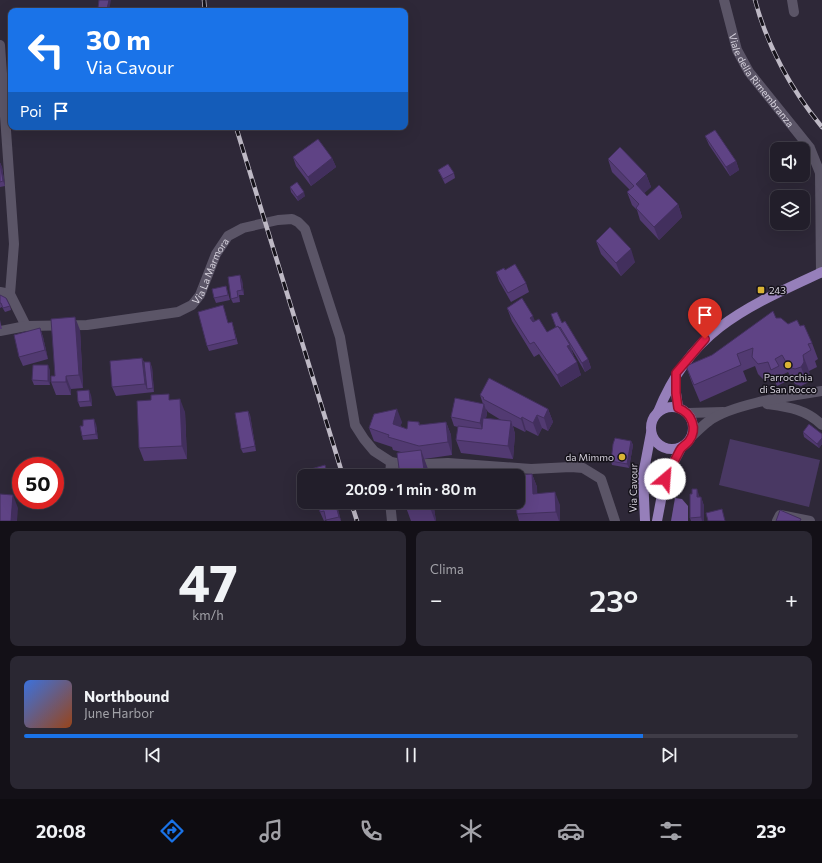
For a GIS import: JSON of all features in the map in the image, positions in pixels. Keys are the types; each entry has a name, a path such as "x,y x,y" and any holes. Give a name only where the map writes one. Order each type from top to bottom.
{"main road":[{"name":"Via Cavour","path":"645,521 643,475 651,433 651,425 676,373 705,339 731,317 821,272"},
{"path":"676,373 678,408"},
{"path":"651,433 655,441 663,448 672,450 681,448 688,443 693,435 694,428 688,413 678,408 668,407 658,412"},
{"path":"657,521 665,479 681,448"}],"street":[{"name":"Viale della Rimembranza","path":"724,0 737,50 749,72 810,148 820,173 821,272"},
{"path":"792,0 794,12"},
{"path":"0,45 14,244 5,293 26,326"},
{"name":"Via La Marmora","path":"0,331 26,326 87,325 178,312 192,305 200,295 216,254 228,236 243,228 278,220 292,219 298,222 305,229 340,337 356,424 364,439 374,451 391,462 407,465 448,462 531,469 571,467 583,468 601,479 615,521"},
{"path":"693,435 709,420 725,412 759,403 822,391"},
{"path":"759,403 800,409 816,419 822,425"},
{"path":"688,413 725,412"},
{"path":"390,469 391,462"},
{"path":"391,509 392,521"},
{"path":"777,521 780,515 810,521"}],"shaded area":[{"path":"730,439 820,460 809,507 719,485"},
{"path":"675,498 682,499 688,506 688,521 671,521"}],"building":[{"path":"99,0 109,0 107,8 98,8"},
{"path":"715,130 736,161 726,167 705,136"},
{"path":"318,139 332,158 308,177 293,157"},
{"path":"620,147 646,174 636,184 647,196 659,185 678,204 654,227 636,208 639,204 627,192 634,186 608,159"},
{"path":"0,163 3,181 0,182"},
{"path":"448,164 454,173 443,179 438,170"},
{"path":"297,182 304,192 297,197 290,187"},
{"path":"610,227 631,249 616,263 596,241"},
{"path":"515,264 526,283 508,293 496,272 504,268 505,270"},
{"path":"240,275 242,290 237,291 238,297 231,299 228,277"},
{"path":"226,286 228,295 214,298 212,289"},
{"path":"0,295 6,298 10,306 3,308 0,303"},
{"path":"522,298 533,316 530,318 533,322 539,319 547,332 558,326 570,345 567,346 577,362 557,375 534,342 530,344 507,308"},
{"path":"223,305 228,323 232,322 236,339 207,346 198,312"},
{"path":"773,311 776,318 781,318 788,324 797,320 800,326 804,325 812,343 808,344 811,350 803,355 804,362 801,367 795,369 789,367 782,355 775,359 779,366 771,370 768,362 758,364 752,357 753,348 737,354 741,365 694,385 686,366 712,355"},
{"path":"557,312 562,323 565,321 588,359 582,363 560,327 556,327 551,314"},
{"path":"75,317 79,375 66,376 66,382 51,382 51,376 55,376 51,319"},
{"path":"40,328 45,350 19,357 14,335"},
{"path":"142,358 145,384 112,387 110,361"},
{"path":"144,362 150,362 153,388 147,389"},
{"path":"33,365 48,365 48,381 32,380"},
{"path":"489,378 548,409 544,418 537,415 533,423 522,417 521,419 483,399 484,398 480,395"},
{"path":"89,390 90,401 78,402 77,391"},
{"path":"169,394 169,400 180,399 182,446 139,448 137,401 151,400 151,395"},
{"path":"455,398 484,404 480,423 451,417"},
{"path":"397,409 393,424 407,429 408,421 419,422 419,425 446,422 448,442 419,446 388,437 389,435 369,428 374,414"},
{"path":"248,411 255,446 241,449 235,413"},
{"path":"483,418 511,421 508,446 456,440 458,426 482,429"},
{"path":"94,419 96,434 82,436 80,426 83,426 83,420"},
{"path":"809,424 822,434 822,438 817,444 803,432"},
{"name":"da Mimmo","path":"615,438 631,441 627,464 611,461"},
{"path":"421,450 424,469 399,469 397,453"},
{"path":"325,465 326,469 311,469"},
{"path":"525,474 532,474 533,494 555,492 556,512 517,514 517,509 525,509"},
{"path":"692,489 697,489 697,497 701,497 701,517 690,518 690,494 692,494"},
{"path":"0,494 12,495 11,521 0,521"},
{"path":"319,509 337,509 339,517 326,520 324,511 320,512"},
{"path":"722,509 725,521 708,521 706,513"},
{"path":"780,510 801,519 800,521 776,521"}],"railway":[{"path":"204,0 205,8"},
{"path":"755,0 766,34 782,67 791,83 822,127"},
{"path":"237,130 341,469"},
{"path":"353,509 357,521"}],"place":[{"name":"243","path":"761,290"},
{"name":"Parrocchia di San Rocco","path":"788,365"},
{"name":"da Mimmo","path":"622,457"}],"route":[{"path":"665,479 681,448 688,443 693,435 694,428 688,413 678,408 676,373 694,350 705,339"}]}
